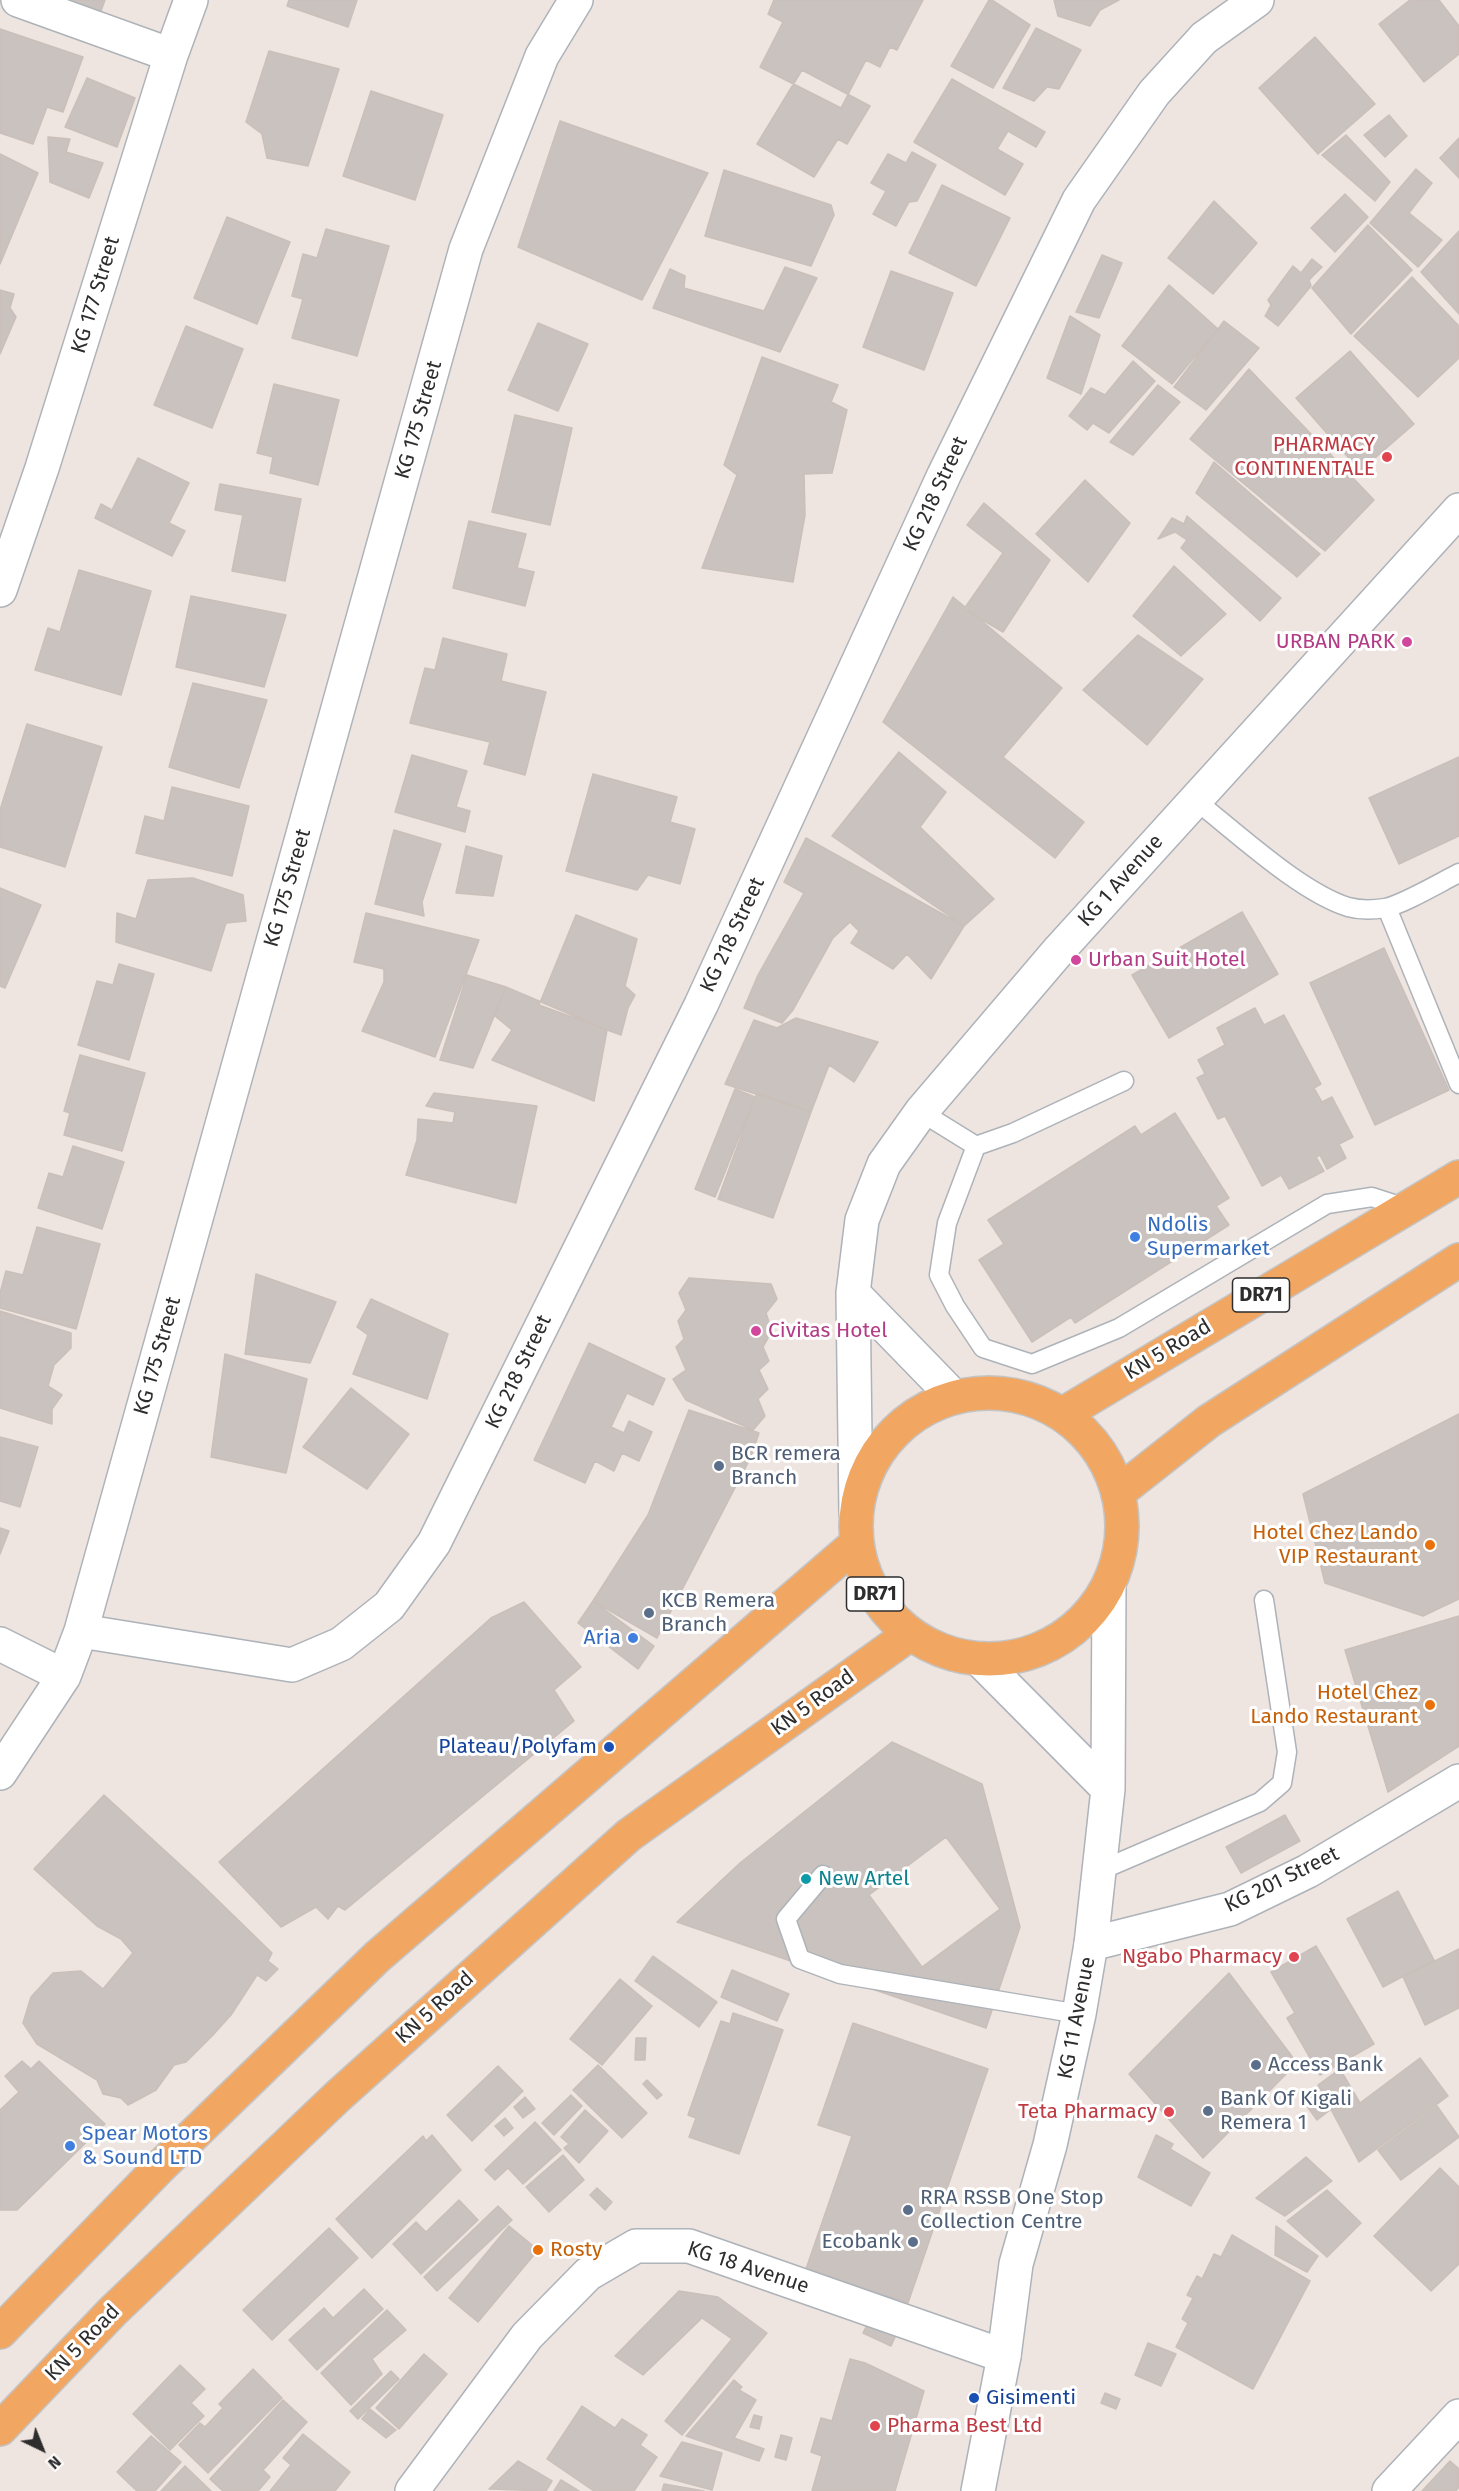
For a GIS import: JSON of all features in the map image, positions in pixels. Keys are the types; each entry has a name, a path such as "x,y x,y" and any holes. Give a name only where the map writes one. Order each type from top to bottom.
{"main road":[{"name":"KN 5 Road","path":"1063,1414 1459,1177"},
{"path":"1119,1492 1209,1421 1459,1260"},
{"name":"DR71","path":"991,1392 1020,1396 1063,1414 1088,1435 1106,1461 1119,1492 1122,1539 1109,1584 1087,1616 1055,1641 1019,1656 979,1659 943,1651 910,1634 884,1609 866,1578 856,1528 866,1474 887,1440 918,1413 954,1396 991,1392"},
{"path":"0,2332 160,2167 377,1957 856,1528"},
{"name":"KN 5 Road","path":"0,2429 112,2312 338,2097 629,1835 910,1634"}],"street":[{"path":"18,0 171,55"},
{"name":"KG 177 Street","path":"0,590 42,468 171,55 191,0"},
{"name":"KG 175 Street","path":"0,1773 64,1676 81,1631 466,249 542,56 576,0"},
{"name":"KG 218 Street","path":"81,1631 292,1665 341,1644 389,1606 434,1543 696,1016 939,486 1078,200 1154,93 1204,38 1257,0"},
{"name":"KG 1 Avenue","path":"856,1528 853,1293 862,1220 884,1164 921,1112 1060,949 1459,510"},
{"path":"853,1293 954,1396"},
{"name":"KG 11 Avenue","path":"978,2491 1004,2356 1016,2264 1050,2145 1079,2014 1091,1944 1108,1789 1109,1584"},
{"path":"0,1644 64,1676"},
{"path":"979,1659 1108,1789"},
{"name":"KG 201 Street","path":"1091,1944 1230,1909 1308,1870 1459,1781"},
{"name":"KG 18 Avenue","path":"412,2491 527,2336 588,2274 636,2246 689,2246 1004,2356"},
{"path":"1389,2491 1459,2416"}],"lane":[{"path":"1195,800 1281,867 1324,897 1350,908 1368,910 1387,908 1459,873"},
{"path":"1387,908 1459,1083"},
{"path":"976,1146 1013,1133 1124,1081"},
{"path":"921,1112 976,1146"},
{"path":"976,1146 947,1223 939,1275 983,1348 1032,1364 1119,1328 1327,1204 1372,1197 1406,1208"},
{"path":"1099,1871 1260,1802 1282,1783 1287,1752 1263,1600"},
{"path":"823,1875 786,1919 800,1959 840,1974 1079,2014"}],"building":[{"path":"37,0 105,0 97,22"},
{"path":"289,0 357,0 348,27 287,6"},
{"path":"774,0 923,0 897,50 890,47 880,67 866,60 841,108 760,67 783,22 768,14"},
{"path":"989,0 1030,25 993,88 951,66"},
{"path":"1054,0 1119,0 1100,10 1090,26 1058,16"},
{"path":"1410,0 1439,0 1459,26 1459,54 1424,82 1379,24"},
{"path":"1036,28 1081,50 1059,89 1047,87 1034,101 1003,88"},
{"path":"0,29 83,57 63,112 47,107 33,144 0,133"},
{"path":"1315,37 1375,104 1318,154 1259,88"},
{"path":"269,51 339,69 308,166 267,158 262,134 246,122"},
{"path":"802,70 870,106 847,144 838,139 814,177 757,144"},
{"path":"87,78 135,98 117,147 65,127"},
{"path":"952,79 1045,132 1036,147 1008,131 997,149 1023,164 1005,195 914,142"},
{"path":"371,91 443,115 415,200 343,176"},
{"path":"1389,115 1407,136 1385,157 1364,135"},
{"path":"560,121 708,173 642,300 518,247"},
{"path":"1346,135 1390,182 1375,201 1322,155"},
{"path":"48,137 70,139 66,152 103,163 89,198 50,182"},
{"path":"1459,138 1459,178 1440,158"},
{"path":"912,152 936,165 917,201 909,202 896,226 873,214 886,191 871,183 888,154 906,163"},
{"path":"0,154 38,173 0,264"},
{"path":"1416,169 1432,183 1409,213 1442,240 1418,267 1370,223"},
{"path":"724,170 831,205 834,215 811,266 705,236"},
{"path":"942,185 1010,218 976,286 909,253"},
{"path":"1345,194 1368,217 1335,252 1311,228"},
{"path":"1214,201 1257,243 1213,294 1168,258"},
{"path":"227,217 290,242 257,324 194,298"},
{"path":"1368,225 1412,270 1351,334 1312,288"},
{"path":"326,229 389,246 357,356 292,338 303,299 292,296 303,254 317,258"},
{"path":"1459,231 1459,314 1421,272"},
{"path":"1102,255 1122,263 1099,318 1076,312"},
{"path":"1312,259 1322,267 1309,280 1311,286 1278,326 1265,316 1271,305 1268,300 1293,266 1301,273"},
{"path":"785,267 817,278 780,352 653,308 670,269 685,276 684,288 764,311"},
{"path":"891,271 953,293 924,370 863,347"},
{"path":"1412,277 1459,326 1459,358 1418,397 1354,336"},
{"path":"1169,285 1218,329 1172,384 1122,346"},
{"path":"0,290 14,294 10,308 16,317 0,354"},
{"path":"1070,316 1100,335 1081,394 1047,378"},
{"path":"1224,321 1259,348 1206,410 1174,387"},
{"path":"538,323 588,344 558,411 508,390"},
{"path":"186,326 243,349 212,428 154,405"},
{"path":"1350,351 1414,424 1360,471 1296,398"},
{"path":"762,357 838,385 831,402 847,410 832,473 804,474 805,515 793,582 702,568 737,475 724,465"},
{"path":"1133,361 1155,381 1109,433 1093,423 1087,430 1069,416 1091,388 1105,395"},
{"path":"1249,369 1374,500 1325,551 1190,439"},
{"path":"274,384 339,400 318,485 270,473 273,457 257,453"},
{"path":"1158,385 1180,402 1133,455 1110,442"},
{"path":"515,415 572,428 550,525 492,512"},
{"path":"138,458 189,483 169,523 185,531 172,556 95,518 101,504 112,510"},
{"path":"1214,462 1320,554 1297,577 1196,493"},
{"path":"1085,480 1130,523 1088,582 1036,534"},
{"path":"220,484 301,499 285,581 232,571 243,515 215,510"},
{"path":"984,503 1050,560 1003,632 964,609 1003,553 967,525"},
{"path":"1187,516 1281,598 1260,621 1181,548 1187,540 1175,532 1158,539 1172,518 1184,524"},
{"path":"469,521 526,534 517,568 534,572 525,606 453,588"},
{"path":"1174,566 1226,614 1181,656 1133,616"},
{"path":"79,570 151,591 121,695 35,670 48,628 60,632"},
{"path":"191,596 286,615 264,687 176,667"},
{"path":"953,597 1062,688 1003,757 1084,822 1055,858 883,722"},
{"path":"1138,635 1203,679 1147,745 1083,690"},
{"path":"443,638 507,654 501,681 546,692 525,775 484,764 490,742 410,723 425,668 435,670"},
{"path":"193,683 267,700 239,788 169,767"},
{"path":"27,724 102,747 65,867 0,847 0,810"},
{"path":"899,752 946,792 920,827 994,899 964,926 832,836"},
{"path":"412,755 467,771 456,807 470,811 465,832 395,812"},
{"path":"1459,757 1459,836 1399,864 1369,798"},
{"path":"593,774 677,797 670,822 695,829 680,884 648,875 637,890 566,871"},
{"path":"172,787 249,806 232,876 136,853 145,816 164,821"},
{"path":"394,830 441,844 422,902 424,916 375,904"},
{"path":"806,838 964,926 931,979 907,954 893,969 851,943 859,931 850,922 833,938 793,1010 782,1023 744,1008 758,975 804,893 784,882"},
{"path":"466,846 502,856 493,896 456,893"},
{"path":"193,878 243,895 246,921 226,923 211,971 116,942 117,913 136,919 148,880"},
{"path":"0,888 41,905 5,988 0,986"},
{"path":"1242,912 1278,974 1169,1038 1132,975"},
{"path":"366,913 479,940 435,1057 362,1031 384,982 384,969 354,962"},
{"path":"576,915 637,939 625,986 635,995 628,1008 621,1035 539,1005"},
{"path":"1384,948 1449,1090 1375,1125 1310,983"},
{"path":"119,964 154,974 129,1060 78,1045 97,981 113,985"},
{"path":"467,975 506,987 473,1068 440,1060"},
{"path":"506,987 607,1030 594,1101 492,1060 512,1030 495,1016"},
{"path":"1255,1008 1264,1025 1284,1015 1321,1084 1314,1088 1322,1102 1332,1097 1353,1137 1339,1144 1346,1158 1327,1169 1320,1155 1316,1157 1324,1171 1289,1189 1281,1175 1262,1186 1225,1116 1218,1119 1197,1078 1205,1074 1198,1060 1225,1045 1217,1028"},
{"path":"796,1018 878,1042 854,1082 829,1065 811,1112 725,1084 754,1020 777,1028"},
{"path":"80,1055 145,1073 122,1151 64,1135 70,1113 64,1111"},
{"path":"735,1089 755,1097 715,1197 695,1189"},
{"path":"434,1093 537,1106 516,1203 406,1175 417,1140 418,1119 453,1123 455,1112 426,1106"},
{"path":"757,1093 811,1112 773,1218 718,1199"},
{"path":"1175,1113 1229,1198 1216,1206 1229,1225 1075,1323 1071,1317 1032,1342 979,1260 1004,1244 988,1220 1135,1126 1141,1135"},
{"path":"73,1146 124,1162 102,1229 38,1208 49,1173 63,1177"},
{"path":"37,1227 100,1244 76,1329 0,1308 0,1293 6,1271 23,1275"},
{"path":"256,1274 336,1302 310,1363 245,1354"},
{"path":"689,1278 771,1284 777,1299 766,1313 772,1331 763,1347 769,1361 759,1370 768,1389 758,1399 765,1416 753,1430 686,1400 673,1379 686,1370 676,1347 684,1339 678,1321 686,1310 679,1293"},
{"path":"371,1299 448,1334 427,1399 353,1374 368,1335 357,1327"},
{"path":"0,1311 71,1333 71,1348 54,1365 48,1386 62,1395 52,1409 52,1424 0,1408"},
{"path":"589,1343 665,1379 653,1405 627,1393 611,1427 624,1433 629,1421 652,1432 639,1461 622,1453 614,1471 595,1461 585,1483 534,1460"},
{"path":"225,1354 307,1379 286,1473 211,1457"},
{"path":"351,1388 409,1434 367,1489 303,1447"},
{"path":"689,1410 759,1433 751,1457 657,1638 593,1601 648,1515"},
{"path":"1459,1414 1459,1599 1423,1616 1325,1583 1303,1494"},
{"path":"0,1437 38,1447 20,1507 0,1501"},
{"path":"0,1528 9,1531 0,1554"},
{"path":"593,1601 654,1646 638,1669 578,1623"},
{"path":"524,1602 581,1667 554,1690 574,1721 345,1910 338,1906 328,1919 316,1907 281,1927 219,1862 491,1618"},
{"path":"1459,1616 1459,1746 1388,1792 1345,1650"},
{"name":"New Artel","path":"892,1742 982,1784 1020,1927 986,2028 677,1922 740,1863","holes":["946,1837 1000,1909 922,1967 869,1895"]},
{"path":"104,1795 272,1953 268,1961 278,1969 266,1981 257,1975 231,2015 213,2035 186,2062 174,2065 156,2090 128,2105 121,2098 103,2094 97,2080 37,2044 23,2023 31,1997 53,1973 81,1971 103,1989 133,1953 121,1939 97,1926 34,1869"},
{"path":"1285,1815 1300,1841 1241,1873 1226,1847"},
{"path":"1398,1891 1434,1960 1383,1987 1347,1919"},
{"path":"1316,1946 1374,2044 1320,2075 1287,2018 1295,2013 1271,1972"},
{"path":"1459,1949 1459,2008 1425,2025 1403,1977"},
{"path":"653,1956 717,2002 699,2027 635,1981"},
{"path":"732,1970 789,1994 777,2021 721,1997"},
{"path":"1229,1973 1297,2063 1203,2158 1129,2074"},
{"path":"620,1979 652,2006 602,2065 570,2039"},
{"path":"733,2013 783,2030 739,2154 689,2137 696,2118 688,2115 721,2021 730,2024"},
{"path":"853,2023 988,2069 908,2303 806,2269 852,2136 818,2125"},
{"path":"636,2038 646,2038 645,2060 635,2060"},
{"path":"1420,2058 1448,2096 1359,2162 1318,2085 1340,2069 1360,2103"},
{"path":"22,2061 31,2069 39,2061 105,2124 17,2210 0,2210 0,2110 19,2092 5,2076"},
{"path":"598,2065 647,2113 622,2138 573,2090"},
{"path":"498,2066 523,2091 472,2141 447,2115"},
{"path":"647,2080 662,2095 657,2099 643,2084"},
{"path":"1316,2089 1330,2110 1317,2120 1301,2098"},
{"path":"571,2095 582,2106 554,2135 542,2123"},
{"path":"525,2097 535,2109 523,2118 514,2107"},
{"path":"1437,2106 1459,2137 1401,2180 1378,2150"},
{"path":"585,2110 608,2131 579,2163 564,2148 569,2144 561,2137"},
{"path":"505,2118 513,2128 504,2136 495,2126"},
{"path":"535,2122 561,2150 523,2184 508,2168 495,2180 485,2170"},
{"path":"432,2135 461,2170 372,2258 336,2219 423,2136 426,2141"},
{"path":"1156,2135 1173,2144 1170,2149 1210,2173 1191,2206 1138,2177"},
{"path":"563,2155 584,2180 549,2212 526,2187"},
{"path":"1306,2157 1332,2181 1285,2216 1256,2198"},
{"path":"1440,2168 1459,2187 1459,2264 1431,2291 1374,2236"},
{"path":"597,2188 612,2202 605,2210 590,2195"},
{"path":"1327,2190 1361,2223 1327,2257 1287,2221"},
{"path":"459,2200 478,2220 421,2274 393,2244 416,2222 426,2232"},
{"path":"498,2206 512,2220 437,2291 424,2277"},
{"path":"509,2226 538,2250 478,2322 449,2298"},
{"path":"1276,2226 1318,2256 1307,2272 1275,2255"},
{"path":"329,2228 358,2258 272,2340 243,2310"},
{"path":"1232,2235 1310,2281 1253,2389 1176,2347 1188,2323 1182,2319 1193,2298 1187,2295 1197,2276 1202,2279 1214,2254 1221,2257"},
{"path":"364,2289 383,2309 317,2370 289,2340 324,2308 333,2318"},
{"path":"679,2291 718,2297 767,2333 682,2435 665,2421 732,2339 702,2318 643,2375 615,2356"},
{"path":"387,2310 406,2330 372,2359 382,2374 351,2405 321,2373"},
{"path":"868,2323 896,2335 891,2346 863,2333"},
{"path":"1148,2343 1176,2354 1161,2386 1135,2375"},
{"path":"424,2354 447,2374 399,2429 376,2408"},
{"path":"850,2359 865,2363 924,2391 895,2491 812,2491 822,2456 811,2452 821,2418 832,2421"},
{"path":"180,2365 205,2389 191,2403 204,2416 170,2450 133,2414"},
{"path":"253,2369 282,2398 208,2473 179,2445 200,2423 205,2427 223,2408 219,2404"},
{"path":"391,2371 399,2379 358,2419 350,2411"},
{"path":"734,2380 742,2387 739,2390 756,2400 734,2438 764,2449 759,2461 686,2436"},
{"path":"1105,2393 1120,2399 1116,2409 1101,2403"},
{"path":"283,2400 307,2422 263,2470 270,2477 258,2491 223,2491 210,2479"},
{"path":"582,2406 615,2428 622,2419 647,2435 640,2445 657,2457 634,2491 594,2491 547,2459"},
{"path":"370,2409 396,2430 386,2438 362,2419"},
{"path":"754,2415 762,2417 759,2429 750,2427"},
{"path":"303,2434 350,2472 335,2491 270,2491 291,2465 283,2458"},
{"path":"781,2435 792,2438 786,2460 775,2457"},
{"path":"151,2436 181,2462 155,2491 137,2491 117,2472"},
{"path":"682,2442 722,2453 712,2490 660,2476"},
{"path":"518,2461 552,2481 546,2491 489,2489"},
{"path":"1450,2461 1459,2469 1459,2487 1456,2491 1422,2491"},
{"path":"185,2466 211,2491 161,2491"},
{"path":"561,2480 579,2491 554,2491"},
{"path":"664,2484 704,2491 662,2491"}],"place":[{"name":"PHARMACY CONTINENTALE","path":"1387,457"},
{"name":"URBAN PARK","path":"1407,642"},
{"name":"Urban Suit Hotel","path":"1076,960"},
{"name":"Ndolis Supermarket","path":"1135,1237"},
{"name":"Civitas Hotel","path":"756,1331"},
{"name":"BCR remera Branch","path":"719,1466"},
{"name":"Hotel Chez Lando VIP Restaurant","path":"1430,1545"},
{"name":"KCB Remera Branch","path":"649,1613"},
{"name":"Aria","path":"633,1638"},
{"name":"Hotel Chez Lando Restaurant","path":"1430,1705"},
{"name":"Plateau/Polyfam","path":"609,1747"},
{"name":"New Artel","path":"806,1879"},
{"name":"Ngabo Pharmacy","path":"1294,1957"},
{"name":"Access Bank","path":"1256,2065"},
{"name":"Bank Of Kigali Remera 1","path":"1208,2111"},
{"name":"Teta Pharmacy","path":"1169,2112"},
{"name":"Spear Motors & Sound LTD","path":"70,2146"},
{"name":"RRA RSSB One Stop Collection Centre","path":"908,2210"},
{"name":"Ecobank","path":"913,2242"},
{"name":"Rosty","path":"538,2250"},
{"name":"Gisimenti","path":"974,2398"},
{"name":"Pharma Best Ltd","path":"875,2426"}]}
